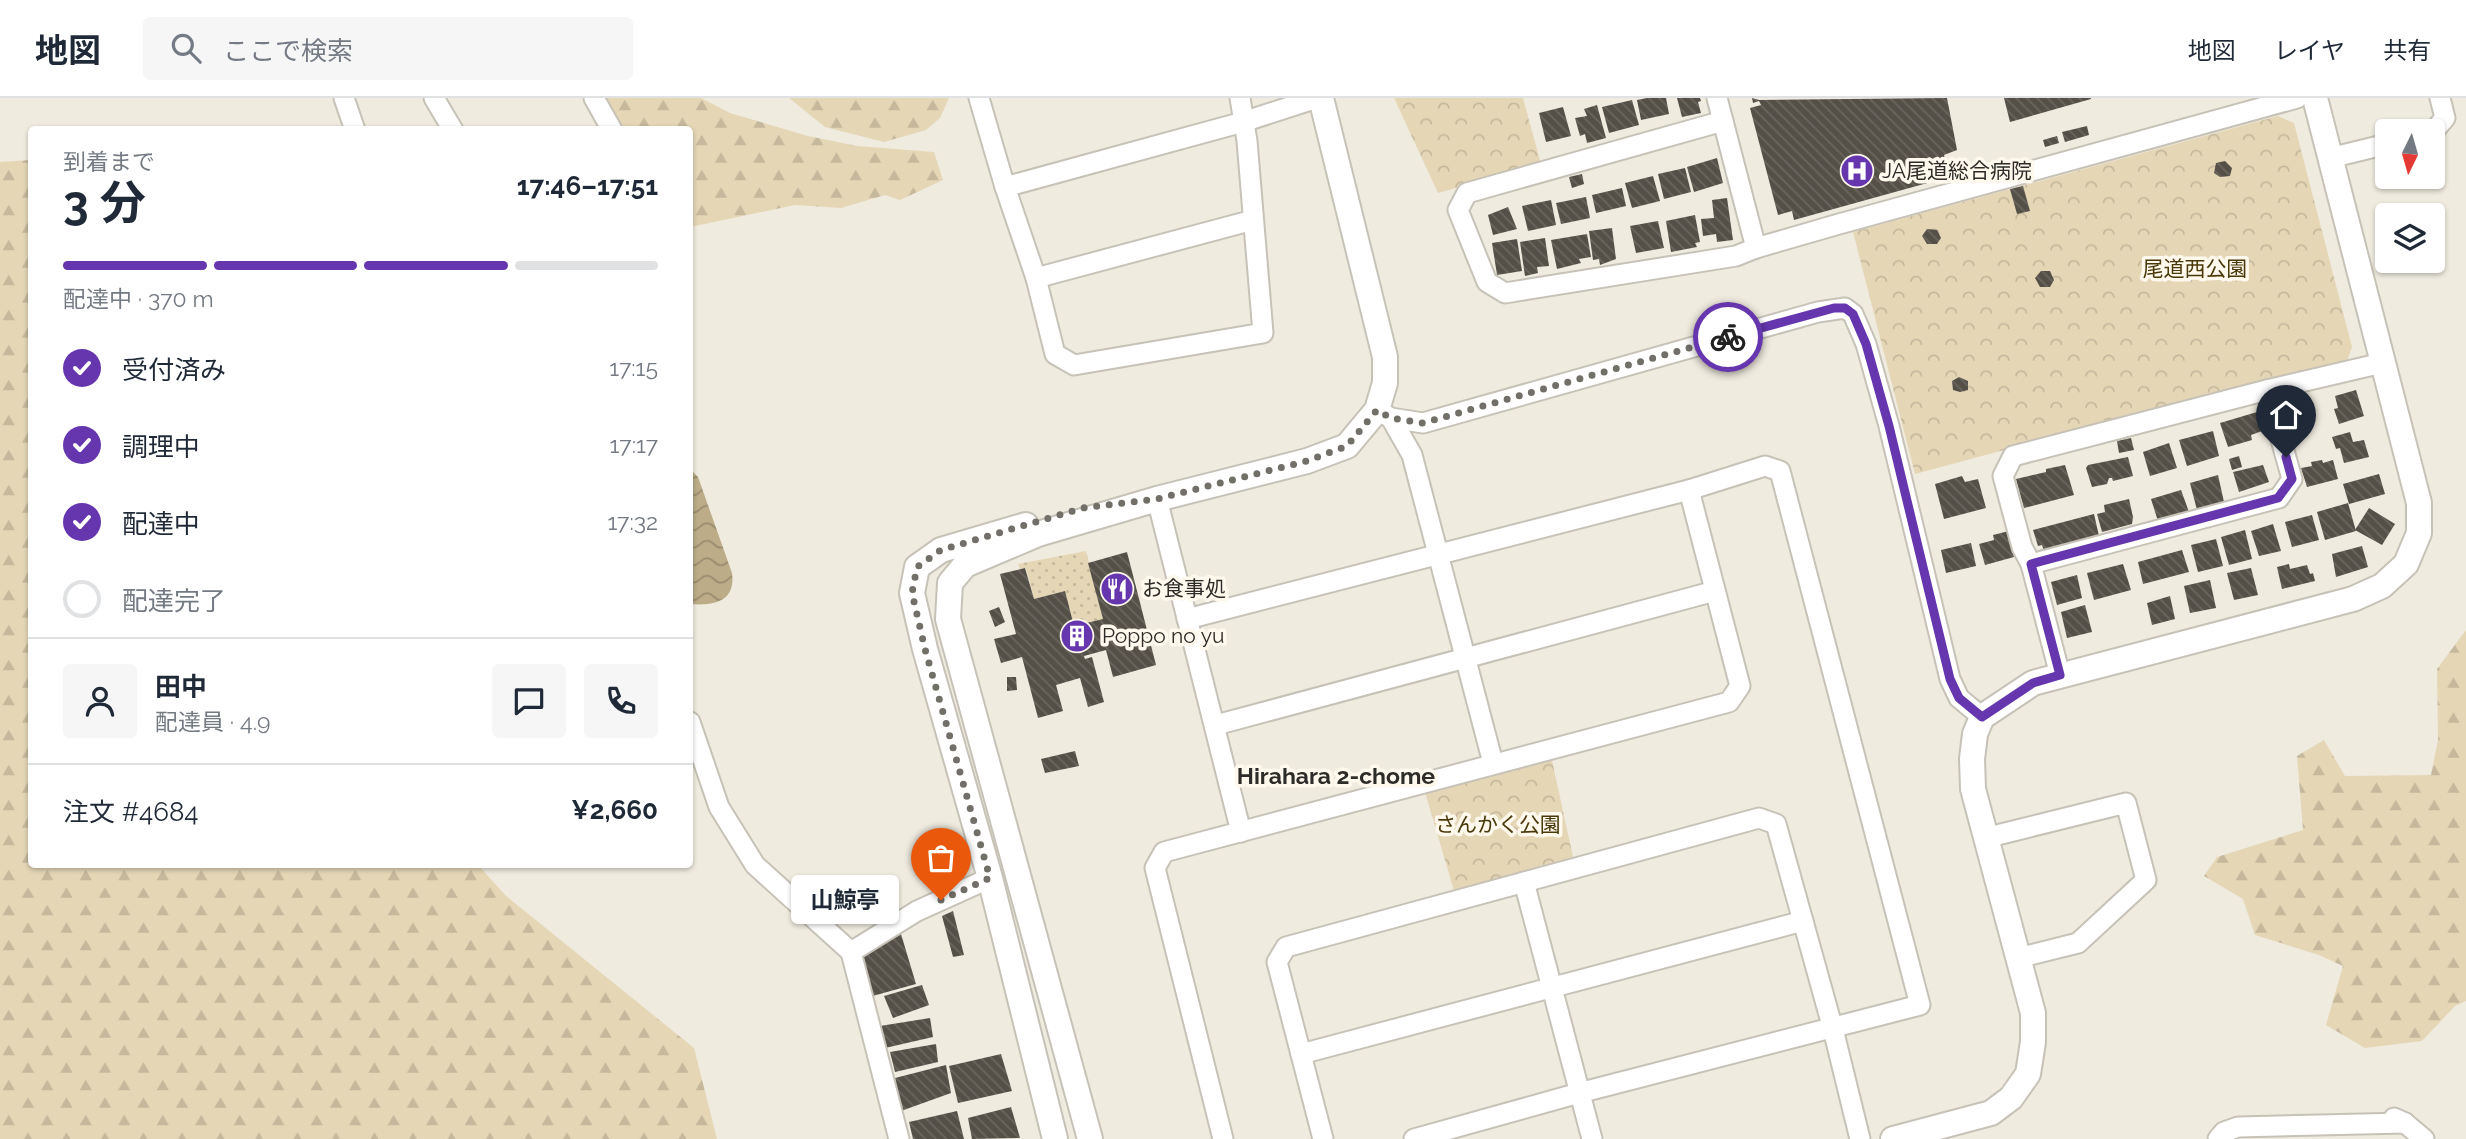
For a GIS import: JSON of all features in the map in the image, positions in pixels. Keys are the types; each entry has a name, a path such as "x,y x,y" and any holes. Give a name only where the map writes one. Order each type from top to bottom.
{"street":[{"path":"344,98 354,126"},
{"path":"434,98 451,126"},
{"path":"594,98 610,126"},
{"path":"979,98 1036,278 1055,354 1074,365 1263,333 1247,141 1240,98"},
{"path":"1005,187 1243,122 1319,98 1385,357 1384,414 1412,455 1493,763"},
{"path":"1717,98 1756,248"},
{"path":"1723,121 1467,193 1458,210 1487,282 1505,293 1736,256 1756,248 2297,98"},
{"path":"1893,1139 1991,1113 2011,1098 2028,1074 2033,1042 2033,1013 1973,789 1975,734 1982,717 2033,683 2353,599 2382,586 2406,564 2419,533 2419,502 2315,98"},
{"path":"2440,98 2444,119"},
{"path":"2330,158 2375,147"},
{"path":"1036,278 1253,220"},
{"path":"1384,414 1423,423 1818,312 1845,308 1853,314 1869,356 1889,426 1950,679 1959,698 1982,717"},
{"path":"2060,675 2031,564 2022,547 2003,476 2013,456 2382,363"},
{"path":"2031,564 2278,498 2292,479 2267,390"},
{"path":"1090,1139 948,619 950,583 965,565 1038,534 1157,499 1307,461 1347,446 1384,414"},
{"path":"1187,619 1689,490 1765,466 1780,471 1920,1005 1579,1093 1414,1139"},
{"path":"1223,1139 1155,868 1164,852 1729,702 1740,686 1689,490"},
{"path":"1157,499 1241,832"},
{"path":"1055,1139 990,878 925,649 912,593 917,567 941,550 1083,508 1157,499"},
{"path":"1216,725 1715,591"},
{"path":"693,731 719,807 755,865 851,952 899,1139"},
{"path":"956,755 984,749"},
{"path":"1985,838 2126,803 2146,880 2078,943 2018,958"},
{"path":"1323,1139 1277,962 1286,947 1759,818 1776,824 1833,1029 1860,1139"},
{"path":"851,952 916,911 990,878"},
{"path":"1524,882 1592,1139"},
{"path":"1301,1054 1803,921"},
{"path":"2384,1112 2424,1139"},
{"path":"2218,1139 2224,1132 2238,1127 2405,1124"}],"green space":[{"path":"600,98 701,98 730,113 808,136 857,146 934,152 943,180 900,200 885,195 841,208 795,205 693,226 693,126 617,126"},
{"path":"789,98 949,98 940,118 926,130 884,142 825,127"},
{"path":"1394,98 1523,98 1541,164 1438,193"},
{"name":"尾道西公園","path":"2278,116 2294,123 2352,347 2347,361 2249,384 1915,474 1853,232"},
{"path":"28,160 28,868 481,868 506,896 694,1048 717,1139 0,1139 0,162"},
{"path":"1086,551 1103,619 1074,626 1065,591 1034,599 1026,568 1020,569 1018,564"},
{"path":"2466,630 2466,1001 2455,1006 2422,1041 2365,1048 2326,1025 2343,966 2319,955 2255,935 2243,899 2204,876 2217,857 2303,830 2297,756 2324,740 2345,776 2431,775 2438,740 2437,669"},
{"name":"さんかく公園","path":"1551,756 1573,857 1454,891 1425,792"}],"water":[{"path":"693,472 698,477 732,573 732,583 727,596 707,604 693,604"}],"building":[{"path":"1666,98 1669,114 1641,120 1637,100"},
{"path":"1677,98 1700,98 1701,101 1698,102 1701,113 1682,117"},
{"name":"JA尾道総合病院","path":"1752,98 1947,98 1957,150 1944,155 1949,177 1794,220 1792,211 1778,215 1750,108 1761,105 1759,101 1753,103"},
{"path":"2004,98 2091,98 2091,99 2010,122"},
{"path":"1632,100 1639,125 1609,133 1602,107"},
{"path":"1597,105 1606,138 1587,143 1585,134 1580,136 1575,118 1587,116 1584,109"},
{"path":"1563,107 1571,136 1546,142 1539,113"},
{"path":"2087,126 2089,135 2065,142 2062,132"},
{"path":"2057,136 2059,143 2045,147 2043,140"},
{"path":"1717,158 1723,183 1694,192 1687,167"},
{"path":"2225,161 2232,168 2230,176 2220,177 2214,173 2216,163"},
{"path":"1685,168 1691,192 1664,199 1658,174"},
{"path":"1582,174 1584,184 1572,188 1569,177"},
{"path":"1653,176 1660,201 1632,208 1625,183"},
{"path":"2023,186 2030,211 2017,214 2010,189"},
{"path":"1622,188 1626,206 1596,213 1592,195"},
{"path":"1586,197 1590,218 1561,224 1556,203"},
{"path":"1727,198 1733,240 1717,242 1716,234 1703,236 1701,219 1714,218 1712,200"},
{"path":"1551,200 1556,225 1528,231 1522,206"},
{"path":"1508,207 1517,229 1493,235 1488,215"},
{"path":"1695,215 1700,242 1695,243 1697,247 1671,252 1666,221"},
{"path":"1658,221 1664,248 1636,253 1630,226"},
{"path":"1612,228 1616,259 1600,265 1599,259 1593,260 1589,231"},
{"path":"1927,229 1937,230 1941,238 1937,244 1927,244 1922,236"},
{"path":"1587,234 1591,257 1579,259 1581,263 1557,269 1551,240"},
{"path":"1545,238 1549,266 1537,267 1538,273 1525,276 1520,242"},
{"path":"1517,239 1522,271 1497,275 1492,243"},
{"path":"2041,271 2050,271 2054,280 2050,287 2040,287 2035,278"},
{"path":"1959,377 1968,381 1968,390 1953,390 1952,381"},
{"path":"2356,390 2364,416 2339,424 2334,409 2338,408 2335,396"},
{"path":"2257,412 2262,431 2251,435 2252,440 2228,447 2220,423"},
{"path":"2213,431 2219,456 2187,466 2179,440"},
{"path":"2350,432 2353,442 2364,440 2369,457 2344,463 2340,448 2336,449 2332,437"},
{"path":"2131,438 2134,450 2119,453 2117,441"},
{"path":"2169,443 2177,468 2150,476 2143,452"},
{"path":"2239,456 2242,467 2232,470 2229,459"},
{"path":"2128,457 2133,476 2113,481 2109,478 2107,484 2092,487 2086,468 2088,465"},
{"path":"2322,460 2323,463 2333,460 2338,479 2307,487 2301,468"},
{"path":"2065,465 2074,495 2024,508 2016,479"},
{"path":"2263,465 2269,482 2239,492 2233,472"},
{"path":"2379,474 2385,494 2349,504 2343,484"},
{"path":"2218,475 2224,502 2197,510 2190,483"},
{"path":"1962,476 1965,482 1978,479 1986,508 1944,519 1935,484"},
{"path":"2181,490 2189,512 2158,521 2151,499"},
{"path":"2129,499 2132,524 2102,532 2097,514 2105,512 2104,505"},
{"path":"2348,503 2356,531 2325,540 2317,512"},
{"path":"2369,508 2395,524 2382,545 2355,530"},
{"path":"2094,514 2099,536 2044,551 2042,545 2038,546 2033,530"},
{"path":"2312,515 2319,540 2292,547 2285,522"},
{"path":"2273,524 2281,551 2259,556 2251,531"},
{"path":"2245,530 2252,559 2229,565 2221,537"},
{"path":"2009,531 2014,557 1985,565 1979,544 1994,540 1993,535"},
{"path":"2216,539 2223,566 2198,572 2191,545"},
{"path":"1971,543 1976,566 1946,573 1941,550"},
{"path":"2362,546 2368,567 2336,577 2332,554"},
{"path":"2182,550 2189,572 2143,584 2138,562"},
{"name":"Poppo no yu","path":"1127,552 1156,665 1113,677 1106,650 1084,656 1085,659 1092,657 1104,702 1088,707 1080,678 1056,685 1063,711 1038,718 1022,657 1001,663 994,639 1016,634 1000,574 1025,568 1034,599 1065,591 1074,626 1103,619 1088,563"},
{"path":"2123,564 2131,590 2094,600 2087,573"},
{"path":"2289,564 2290,569 2307,565 2315,581 2282,589 2277,567"},
{"path":"2251,568 2258,595 2234,600 2227,573"},
{"path":"2077,575 2082,598 2057,605 2051,582"},
{"path":"2210,580 2216,608 2190,613 2184,586"},
{"path":"2170,596 2175,619 2152,625 2147,603"},
{"path":"2085,605 2092,632 2067,638 2061,612"},
{"path":"999,607 1005,622 995,627 989,611"},
{"path":"1007,677 1016,677 1017,690 1007,691"},
{"path":"1075,751 1079,766 1045,773 1041,759"},
{"path":"953,911 964,955 953,957 942,916"},
{"path":"901,934 916,984 869,997 856,957"},
{"path":"922,985 929,1005 893,1018 884,996"},
{"path":"930,1018 933,1037 885,1048 880,1026"},
{"path":"936,1044 938,1062 895,1072 890,1052"},
{"path":"1001,1054 1012,1091 958,1103 949,1066"},
{"path":"946,1065 951,1093 901,1111 895,1078"},
{"path":"1011,1107 1020,1138 972,1139 968,1118"},
{"path":"957,1111 964,1139 913,1139 909,1122"}],"way so far":[{"path":"941,900 990,878 925,649 912,593 917,567 941,550 1083,508 1157,499 1307,461 1347,446 1377,410 1391,418 1423,423 1728,337"}],"place":[{"name":"JA尾道総合病院","path":"1857,171"},
{"name":"お食事処","path":"1117,589"},
{"name":"Poppo no yu","path":"1077,636"},
{"name":"山鯨亭","path":"941,900"}],"district":[{"name":"Hirahara 2-chome","path":"1336,776"}],"route":[{"path":"1728,337 1834,308 1845,308 1853,314 1866,344 1889,426 1950,679 1959,698 1982,717 2033,683 2060,675 2031,564 2278,498 2292,479 2286,457"}]}
